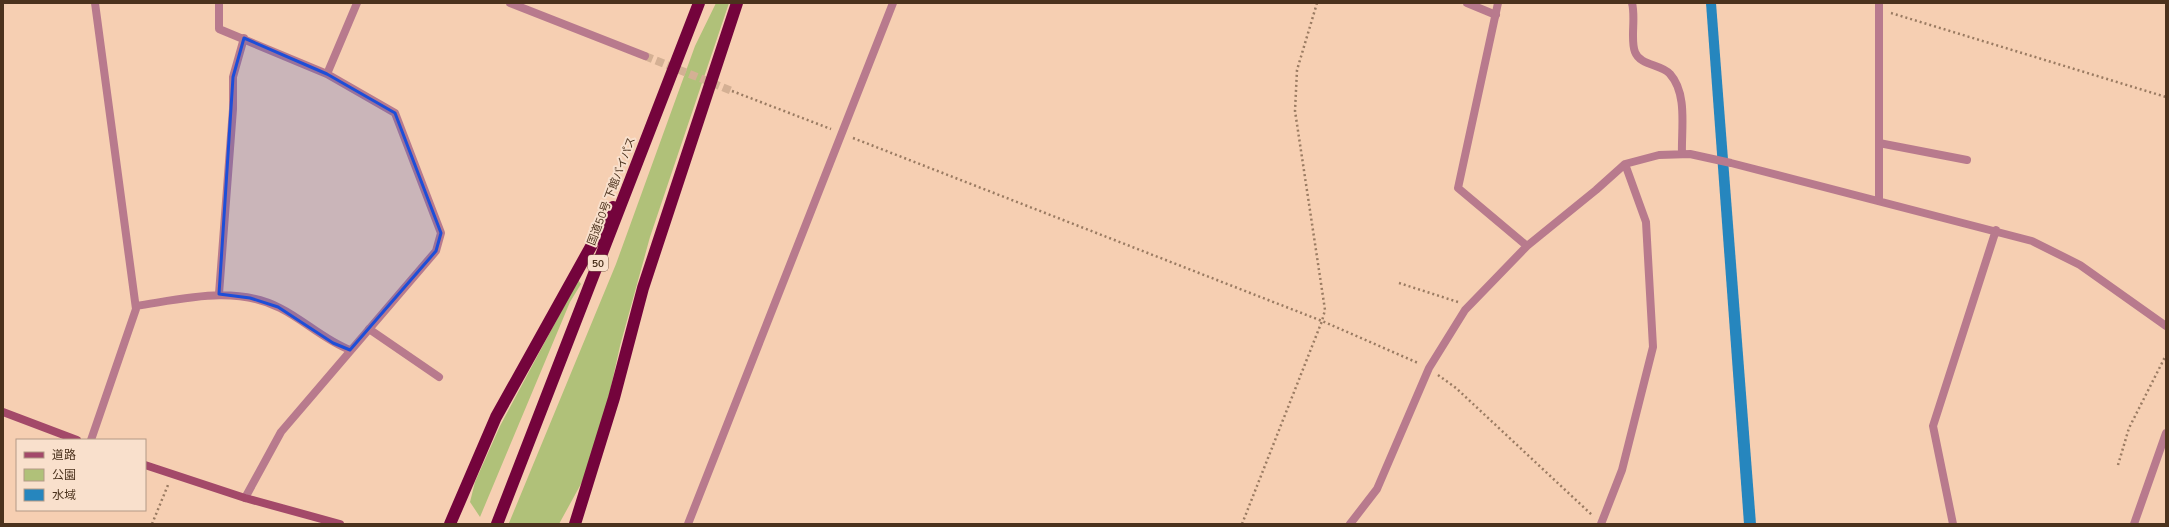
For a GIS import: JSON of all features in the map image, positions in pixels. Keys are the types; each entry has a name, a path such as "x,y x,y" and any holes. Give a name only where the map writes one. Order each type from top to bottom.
{"highway":[{"name":"国道50号 下館バイパス","path":"497,523 634,167 699,3"},
{"path":"575,524 614,398 643,288 737,3"},
{"path":"450,524 496,417 634,167"}],"street":[{"path":"91,439 136,306 95,3"},
{"path":"219,3 220,29 327,74 395,113 441,233 436,251 280,432 245,498"},
{"path":"327,74 357,3"},
{"path":"510,3 644,56"},
{"path":"688,524 893,3"},
{"path":"1467,3 1496,15"},
{"path":"1498,3 1458,188 1528,246"},
{"path":"1632,3 1634,10 1634,52 1640,59 1670,73 1681,96 1682,154"},
{"path":"1879,6 1879,201"},
{"path":"219,294 233,109 233,78 244,38"},
{"path":"1879,143 1967,160"},
{"path":"1350,524 1377,489 1429,368 1469,306 1528,246 1625,164 1659,156 1690,154 1996,230 2032,241 2080,265 2166,326"},
{"path":"1601,524 1622,470 1653,347 1646,222 1625,164"},
{"path":"1954,524 1933,426 1996,230"},
{"path":"136,306 219,294 250,298 278,307 333,343 350,350"},
{"path":"369,329 439,377"},
{"path":"3,412 74,439"},
{"path":"2134,524 2166,433"},
{"path":"146,465 245,498 340,524"}],"path":[{"path":"1242,524 1322,322 1325,310 1295,111 1297,70 1317,3"},
{"path":"1879,6 2166,97"},
{"path":"732,91 1322,322 1429,368 1456,388 1601,524"},
{"path":"1399,283 1469,306"},
{"path":"2118,465 2129,428 2166,355"},
{"path":"152,524 172,475"}],"highlighted area":[{"path":"244,38 327,74 395,113 441,233 436,251 350,350 333,343 278,307 250,298 219,294 233,77"}],"green space":[{"path":"716,3 729,3 650,237 620,346 607,405 587,473 559,524 509,523 616,264 695,46"},
{"path":"578,280 581,284 570,302 480,517 470,502 475,482 500,426"}],"water":[{"path":"1706,3 1716,3 1756,524 1744,524"}],"tunnel":[{"path":"645,56 732,91"}]}
